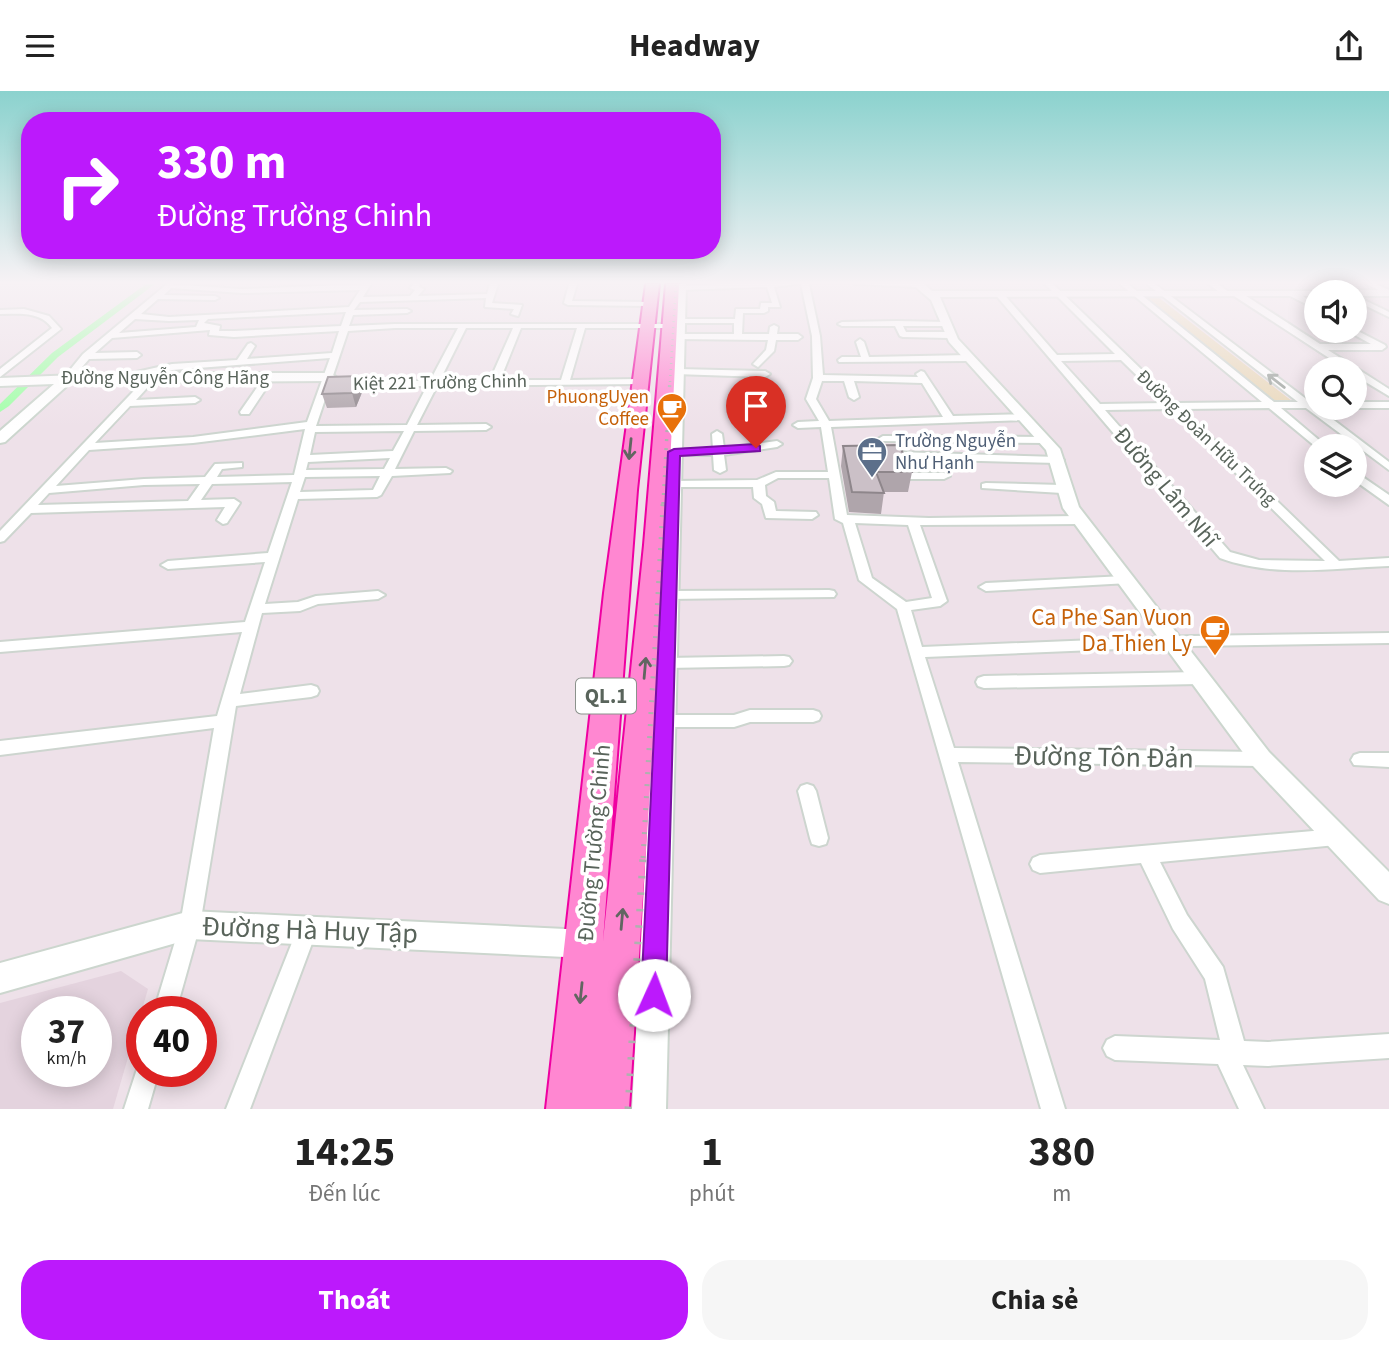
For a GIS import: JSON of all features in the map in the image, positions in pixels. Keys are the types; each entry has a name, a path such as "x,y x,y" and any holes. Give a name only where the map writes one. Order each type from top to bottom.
{"highway":[{"name":"Đường Trường Chinh","path":"568,1109 586,944 620,546 638,382 657,332"},
{"name":"Đường Trường Chinh","path":"607,1109 655,545 662,332"},
{"path":"620,546 655,545"}],"street":[{"path":"0,375 53,332"},
{"path":"0,439 68,378 86,356 116,332"},
{"path":"111,336 171,332"},
{"path":"278,340 299,332"},
{"path":"169,996 190,925 224,721 256,609 301,470 311,427 345,332"},
{"path":"292,496 377,493 463,332"},
{"path":"494,382 515,332"},
{"path":"565,382 580,332"},
{"path":"649,1109 678,372 667,332"},
{"path":"716,332 738,338 774,332 797,337"},
{"path":"738,332 738,338"},
{"path":"758,364 770,351 774,332"},
{"path":"815,332 818,379 811,399 825,423 841,519 913,522 1079,520"},
{"path":"902,332 903,334 925,332"},
{"path":"949,332 969,359 1046,440 1058,460 1062,489 1079,520 1261,759 1389,891"},
{"name":"Đường Lâm Nhĩ","path":"1032,332 1225,555 1254,564 1389,562"},
{"name":"Đường Đoàn Hữu Trưng","path":"1097,332 1334,563"},
{"path":"1183,332 1307,434"},
{"path":"1209,332 1304,403"},
{"path":"1292,332 1333,357"},
{"path":"1367,338 1386,349"},
{"path":"860,342 866,360"},
{"path":"240,362 251,346"},
{"path":"1319,348 1386,349"},
{"path":"191,365 201,351"},
{"path":"86,356 137,355"},
{"path":"126,377 161,368 337,355"},
{"path":"1055,358 1123,357"},
{"path":"842,360 969,359"},
{"path":"900,361 904,380"},
{"path":"678,372 765,375"},
{"name":"Đường Nguyễn Công Hãng","path":"0,381 126,377 268,377 328,381"},
{"path":"0,538 152,377"},
{"path":"245,412 268,377"},
{"path":"818,379 904,380 922,377 950,420"},
{"path":"848,379 854,397"},
{"path":"1367,379 1389,393"},
{"name":"Kiệt 221 Trường Chinh","path":"328,381 638,382"},
{"path":"128,403 195,400"},
{"path":"1097,407 1304,405"},
{"path":"1367,405 1389,405"},
{"path":"798,425 1023,417"},
{"path":"1326,420 1389,467"},
{"path":"88,447 194,440 311,427 486,427"},
{"path":"717,435 720,470"},
{"path":"883,439 1046,440"},
{"path":"674,452 718,452 777,445"},
{"path":"46,490 208,481 301,470 398,454"},
{"path":"944,476 910,476 898,455 1058,460"},
{"path":"192,504 219,465 239,465"},
{"path":"301,470 446,471"},
{"path":"673,484 759,483 776,475 832,472"},
{"path":"759,483 760,498 768,502 770,516 812,515"},
{"path":"1367,484 1389,501"},
{"path":"986,487 1062,489"},
{"path":"28,509 234,503 223,520"},
{"path":"848,519 866,580 903,607 1053,1109"},
{"path":"903,607 940,601 913,522"},
{"path":"168,565 273,557"},
{"path":"986,587 1125,580"},
{"path":"670,595 829,594"},
{"path":"256,609 300,606 316,600 378,595"},
{"path":"0,647 251,626"},
{"path":"917,652 1171,642 1389,638"},
{"path":"667,663 784,661"},
{"path":"984,682 1199,678"},
{"path":"231,701 311,691"},
{"path":"664,721 734,721 750,716 813,716"},
{"path":"0,748 224,721"},
{"name":"Đường Tôn Đản","path":"948,755 1261,759"},
{"path":"1360,760 1389,759"},
{"path":"807,791 820,838"},
{"path":"1040,865 1336,837"},
{"path":"1147,856 1180,922 1215,975 1229,1052 1252,1109"},
{"name":"Đường Hà Huy Tập","path":"0,978 190,925 586,944"},
{"path":"238,1109 307,930"},
{"path":"1115,1048 1268,1054 1389,1046"},
{"path":"136,1109 142,1087"}],"shaded area":[{"path":"1188,332 1202,332 1292,401 1276,402"},
{"path":"121,971 148,989 146,996 126,996 126,1064 113,1109 0,1109 0,1003 21,997 21,1087 112,1087 112,996 26,996"}],"building":[{"path":"359,376 352,393 322,394 328,377"},
{"path":"899,445 912,472 876,472 884,493 852,492 843,446"}],"waterway":[{"path":"0,409 37,371 85,332"}],"railway":[{"path":"670,382 673,332"},
{"path":"663,504 670,380"},
{"path":"654,660 663,502"},
{"path":"643,858 654,658"},
{"path":"628,1109 643,856"}],"place":[{"name":"PhuongUyen Coffee","path":"672,435"},
{"name":"Trường Nguyễn Như Hạnh","path":"872,479"},
{"name":"Ca Phe San Vuon Da Thien Ly","path":"1215,657"}],"route":[{"path":"654,995 674,452 719,452 756,448"}]}
